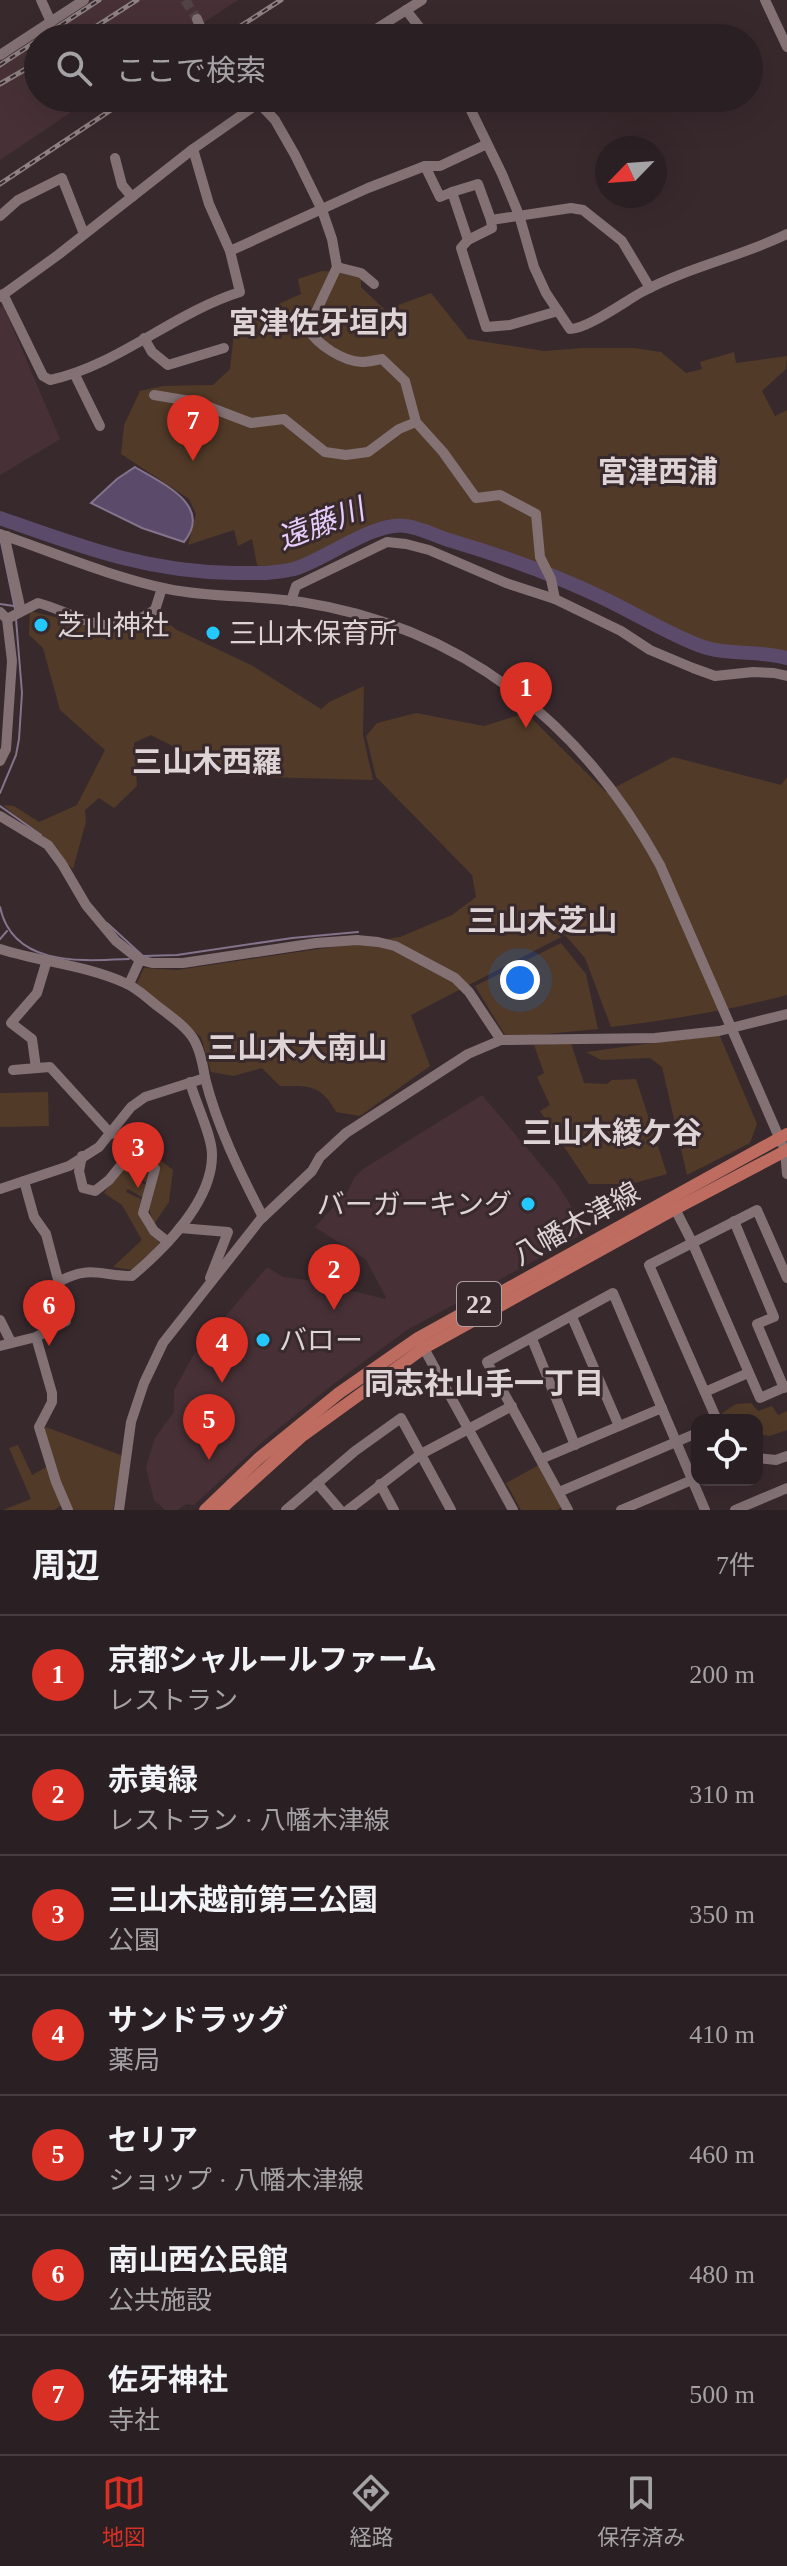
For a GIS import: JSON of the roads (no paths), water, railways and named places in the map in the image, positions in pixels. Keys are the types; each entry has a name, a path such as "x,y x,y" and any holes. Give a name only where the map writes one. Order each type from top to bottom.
{"main road":[{"name":"八幡木津線","path":"205,1510 258,1459 339,1393 783,1136"},
{"name":"八幡木津線","path":"672,1203 786,1152"},
{"name":"八幡木津線","path":"220,1510 301,1437 421,1343"}],"street":[{"path":"41,0 51,22"},
{"path":"48,24 84,0"},
{"path":"384,24 422,0"},
{"path":"765,0 787,47"},
{"path":"406,10 417,24"},
{"path":"197,19 199,24"},
{"path":"0,55 24,39"},
{"path":"193,149 209,204 230,251 240,292 214,300 99,365 75,375 50,380 43,376 2,295 84,234 193,149 243,112"},
{"path":"269,112 307,176 330,229 337,267 308,329 317,343 334,352 361,362 382,359 405,381 416,422 443,452 476,498 500,495 536,514 540,557 551,579 555,599"},
{"path":"472,112 519,215 534,267 546,293 570,329 579,329 650,288 787,234"},
{"path":"230,251 368,188 425,166 440,166 487,144"},
{"path":"115,158 122,185 132,197"},
{"path":"425,166 440,197 478,184 492,228 468,240 461,248 486,327 510,325 558,311"},
{"path":"0,216 18,200 62,178 84,234"},
{"path":"452,192 468,240"},
{"path":"491,220 571,208 583,210 622,241 650,288"},
{"path":"337,267 361,273 374,284"},
{"path":"144,338 152,352 168,365 224,348"},
{"path":"75,375 100,426"},
{"path":"154,395 196,402 251,423 284,419 325,452 346,455 368,452 399,429 416,422"},
{"path":"4,535 162,588 291,601 371,618 434,643 515,691 567,736 611,787 643,833 783,1136 787,1174"},
{"path":"0,761 6,749 4,640 11,615 4,535"},
{"path":"291,601 296,586 387,542 429,550 506,583 555,599 589,614 650,650 715,676 753,672 787,676"},
{"path":"11,615 38,603 98,624 118,626 155,610 162,588"},
{"path":"0,816 48,845 86,905 116,941 140,960 183,963 316,943 378,942 395,946 455,978 469,992 501,1040"},
{"path":"0,949 81,967 129,984 183,1025 196,1040 210,1097 243,1180 263,1217"},
{"path":"36,1068 32,1039 11,1023 37,993 47,960"},
{"path":"129,984 140,960"},
{"path":"122,1509 131,1422 144,1383 163,1343 263,1217 312,1171 320,1157 346,1133 468,1054 501,1040 655,1038 719,1031 787,1014"},
{"path":"13,1070 50,1067 111,1134"},
{"path":"0,1189 69,1166 99,1147 131,1107 145,1097 205,1078"},
{"path":"60,1281 89,1271 132,1276 180,1228 210,1174 212,1152 190,1082"},
{"path":"82,1156 79,1171 83,1188 95,1191 127,1158 155,1169 143,1213 154,1231 168,1242"},
{"path":"0,1346 36,1337 66,1321 60,1281 52,1263 46,1234 34,1217 24,1181"},
{"path":"672,1203 760,1398 786,1387 757,1324 774,1317 734,1221"},
{"path":"714,1414 649,1265 757,1210 787,1278"},
{"path":"180,1228 228,1232 205,1290"},
{"path":"568,1510 487,1362 613,1293 691,1478"},
{"path":"572,1317 619,1426"},
{"path":"0,1320 11,1342"},
{"path":"36,1337 52,1393 52,1402 39,1427 68,1510"},
{"path":"532,1339 575,1445"},
{"path":"421,1343 513,1510"},
{"path":"705,1392 748,1373"},
{"path":"348,1510 421,1454 512,1406"},
{"path":"541,1459 662,1408"},
{"path":"286,1510 355,1451 401,1418 451,1510"},
{"path":"559,1492 691,1436"},
{"path":"763,1459 776,1460 787,1456"},
{"path":"621,1510 691,1480"},
{"path":"317,1483 340,1510"},
{"path":"380,1484 394,1510"},
{"path":"695,1486 705,1510"},
{"path":"735,1510 787,1488"}],"waterway":[{"name":"遠藤川","path":"0,518 87,548 143,563 202,572 234,573 294,569 379,529 412,527 568,582 698,645 720,651 787,658"},
{"path":"0,537 15,609"},
{"path":"0,604 14,606"},
{"path":"0,793 16,755 19,739 22,693 16,619"},
{"path":"0,806 41,835"},
{"path":"0,907 7,927 19,941 34,950 71,959 129,959"},
{"path":"107,923 143,956 177,955 358,932"},
{"path":"0,939 7,931"}],"tunnel":[{"path":"185,0 197,19"}],"railway":[{"path":"62,24 99,0"},
{"path":"100,24 137,0"},
{"path":"244,24 281,0"},
{"path":"0,65 24,49"},
{"path":"0,84 24,70"},
{"path":"0,184 108,112"}],"place":[{"name":"佐牙神社","path":"193,461"},
{"name":"芝山神社","path":"41,625"},
{"name":"三山木保育所","path":"213,633"},
{"name":"京都シャルールファーム","path":"526,728"},
{"name":"三山木越前第三公園","path":"138,1188"},
{"name":"バーガーキング","path":"528,1204"},
{"name":"赤黄緑","path":"334,1310"},
{"name":"バロー","path":"263,1340"},
{"name":"南山西公民館","path":"49,1346"},
{"name":"サンドラッグ","path":"222,1383"},
{"name":"セリア","path":"209,1460"}],"district":[{"name":"宮津佐牙垣内","path":"319,323"},
{"name":"宮津西浦","path":"658,472"},
{"name":"三山木西羅","path":"207,762"},
{"name":"三山木芝山","path":"542,921"},
{"name":"三山木大南山","path":"297,1048"},
{"name":"三山木綾ケ谷","path":"612,1133"},
{"name":"同志社山手一丁目","path":"484,1384"}]}
